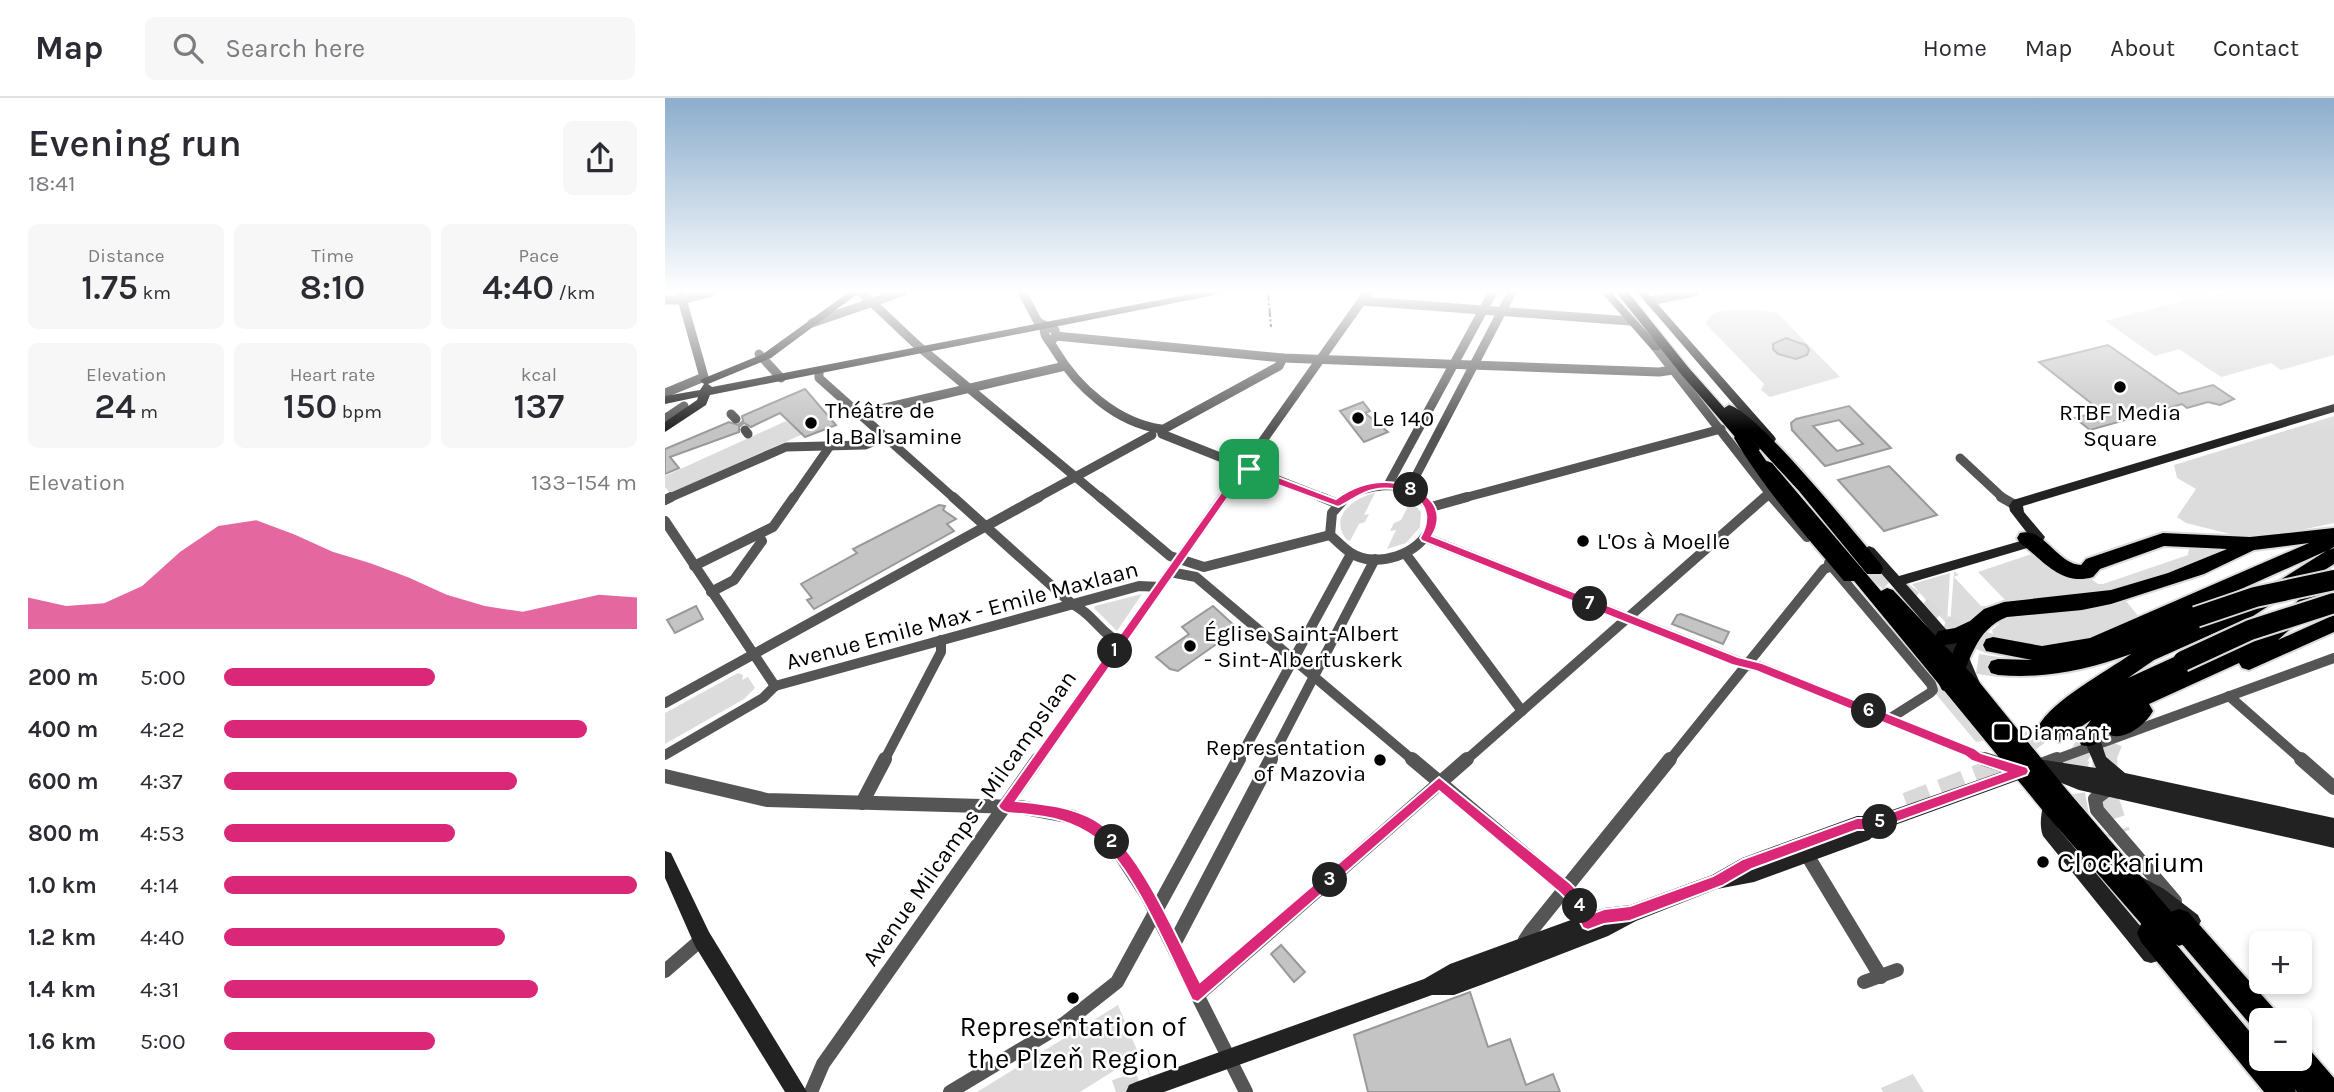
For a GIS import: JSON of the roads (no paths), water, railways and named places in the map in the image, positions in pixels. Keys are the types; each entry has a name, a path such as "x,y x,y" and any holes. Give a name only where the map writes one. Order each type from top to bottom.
{"highway":[{"path":"1729,410 1752,429 1874,569"},
{"path":"1742,438 1799,516 1851,576"},
{"path":"2031,537 2056,565 2077,573 2086,572 2093,564 2163,540 2250,544 2334,534"},
{"path":"1993,645 2042,654 2093,646 2334,540"},
{"path":"1945,638 1978,626 1996,612 2082,603 2127,592 2239,552 2250,544"},
{"path":"2334,555 2246,611 2147,654 2073,706 2054,730 2101,701 2250,630 2334,603"},
{"path":"1998,667 2043,670 2090,661 2196,617 2255,597 2334,579"},
{"path":"2092,743 2108,718 2140,699 2256,647 2334,579"},
{"path":"2118,729 2146,708 2334,623"},
{"path":"1956,670 1978,626"},
{"path":"2183,918 2255,1008"},
{"path":"2150,933 2282,1092"},
{"path":"2310,1071 2328,1092"}],"main road":[{"path":"1656,338 1679,370"},
{"path":"1675,338 1729,410 1956,670 2030,769 2134,882 2249,1018"},
{"path":"1656,348 1974,688 2030,769 2051,806 2249,1036"},
{"path":"2279,1071 2297,1092"},
{"path":"2294,1071 2312,1092"}],"street":[{"path":"665,428 702,402 702,383 691,338"},
{"path":"677,394 762,356 790,338"},
{"path":"911,338 1170,556 1200,572 1293,661 1565,888 1575,898 1587,929"},
{"path":"665,393 702,383 781,378 982,338"},
{"name":"Avenue Milcamps - Milcampslaan","path":"811,1092 823,1064 1335,338"},
{"path":"1388,485 1467,338"},
{"path":"1409,489 1488,338"},
{"path":"1647,338 1656,348"},
{"path":"1681,338 1945,638 1956,670"},
{"path":"1338,504 1157,432 1104,403 1085,388 1065,366 1053,339 1320,360 1658,372 1679,370 1770,495 1931,684 1933,690 1930,693 1889,719"},
{"path":"762,356 781,378"},
{"path":"665,703 1279,366 1283,358"},
{"path":"859,414 1065,366"},
{"path":"819,371 819,378 1072,604 1080,607 1113,640 1121,643"},
{"path":"665,418 674,403 702,383"},
{"path":"2015,505 2333,410"},
{"path":"1430,507 1721,429"},
{"path":"665,500 786,447 868,445 885,437"},
{"path":"694,566 775,526 830,446"},
{"path":"1960,458 2002,498 2015,505"},
{"path":"1388,485 1409,489 1430,507 1433,522 1426,538 1405,553 1375,559 1351,554 1331,535 1331,513 1338,504 1356,491 1388,485"},
{"path":"1198,995 1770,495"},
{"path":"1896,582 1946,566 1957,566 2031,537 2015,505"},
{"path":"665,521 775,686 764,698 665,755"},
{"path":"711,592 734,580 762,541 758,535"},
{"path":"1170,572 1200,572 1331,535"},
{"path":"1426,538 1747,665 1758,666 1977,757 2079,783 2114,784 2334,831"},
{"path":"1405,553 1522,711"},
{"path":"950,1092 1065,1023 1117,982 1351,554"},
{"path":"1173,946 1375,559"},
{"path":"1532,949 1525,940 1531,931 1824,569 1832,566"},
{"name":"Avenue Emile Max - Emile Maxlaan","path":"775,686 1139,586 1160,587"},
{"path":"862,803 941,652 941,640"},
{"path":"1136,1092 1429,987 1454,985 1532,949 1587,929 1604,917 1630,914 1717,881 1748,864 1818,838 1857,824 1875,824 2334,657"},
{"path":"2229,696 2334,788"},
{"path":"2092,743 2099,761 2114,784"},
{"path":"665,776 767,800 1005,806 1053,811 1090,825 1114,843 1156,912 1247,1092"},
{"path":"2114,784 2095,799 2098,810 2183,918 2267,1008"},
{"path":"2051,806 2049,830 2267,1092"},
{"path":"1717,881 1754,874 1807,855 1863,834 1875,824"},
{"path":"1807,855 1818,838"},
{"path":"1807,855 1881,976"},
{"path":"665,861 702,939 797,1092"},
{"path":"2134,882 2183,918"},
{"path":"665,971 702,939"},
{"path":"1864,982 1897,970"},
{"path":"2312,1061 2334,1086"}],"tunnel":[{"path":"1874,569 1944,625 1993,645"},
{"path":"1949,655 1966,662 1998,667"},
{"path":"2004,761 2049,727"},
{"path":"2105,761 2118,729"},
{"path":"2077,759 2089,738"},
{"path":"1907,805 1987,774 2007,759"},
{"path":"2077,759 2071,785 2077,819"},
{"path":"2105,759 2104,794 2118,834"},
{"path":"1116,1092 1152,1080"}],"place":[{"name":"RTBF Media Square","path":"2120,387"},
{"name":"Le 140","path":"1358,418"},
{"name":"Théâtre de la Balsamine","path":"811,423"},
{"name":"L'Os à Moelle","path":"1583,541"},
{"name":"Église Saint-Albert - Sint-Albertuskerk","path":"1190,646"},
{"name":"Diamant","path":"2002,732"},
{"name":"Representation of Mazovia","path":"1380,760"},
{"name":"Clockarium","path":"2043,862"},
{"name":"Representation of the Plzeň Region","path":"1073,998"}]}
